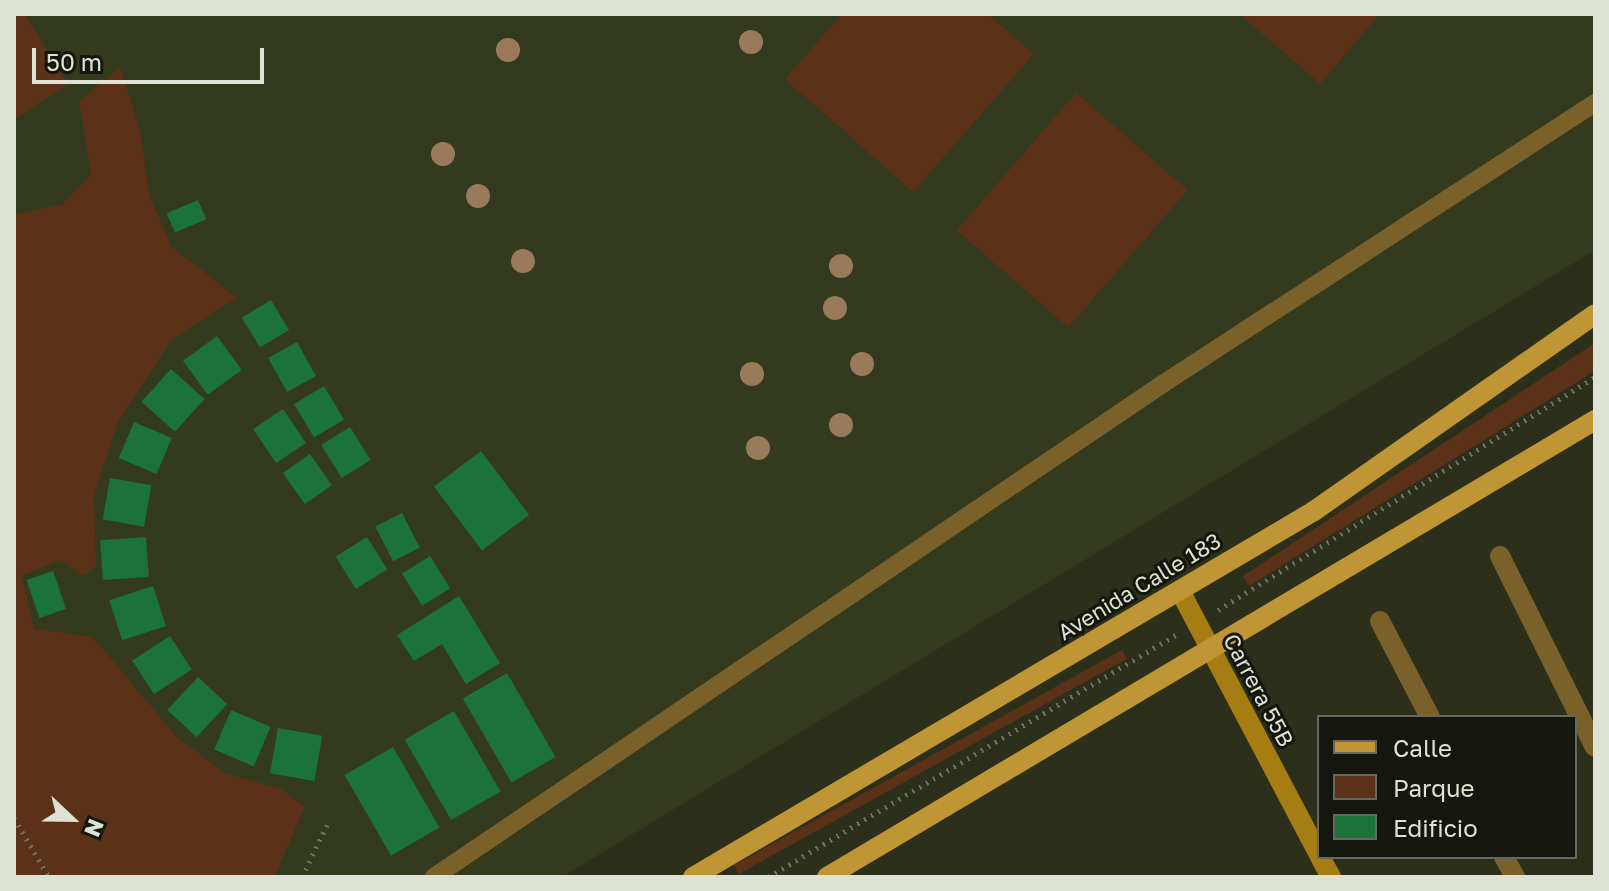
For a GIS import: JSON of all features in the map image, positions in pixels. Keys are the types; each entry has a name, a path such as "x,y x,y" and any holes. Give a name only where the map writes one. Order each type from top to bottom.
{"main road":[{"name":"Avenida Calle 183","path":"693,877 1180,591 1356,483 1595,314"},
{"path":"827,877 1595,420"}],"street":[{"path":"1500,556 1595,747"},
{"name":"Carrera 55B","path":"1180,591 1317,850"},
{"path":"1380,621 1429,715"},
{"name":"Carrera 55B","path":"1322,859 1331,877"},
{"path":"1505,859 1515,877"}],"lane":[{"path":"434,877 1151,392 1595,103"}],"path":[{"path":"1237,599 1595,377"},
{"path":"768,877 1149,651"},
{"path":"14,818 49,877"},
{"path":"302,877 327,825"}],"shaded area":[{"path":"14,14 1595,14 1595,250 562,877 85,877 14,753"}],"green space":[{"path":"14,14 25,14 68,85 14,119"},
{"path":"842,14 988,14 1034,54 913,192 785,79"},
{"path":"1239,14 1380,14 1320,84"},
{"path":"120,67 140,131 149,194 171,246 237,298 172,339 117,424 94,496 96,566 83,576 60,560 22,576 34,629 93,637 176,736 225,773 281,789 305,807 274,877 14,877 14,214 62,205 91,174 79,101"},
{"path":"1076,93 1188,190 1068,327 957,230"},
{"path":"1595,343 1595,371 1249,586 1243,576"},
{"path":"1122,650 1127,659 739,874 734,865"}],"building":[{"path":"198,200 206,219 175,233 167,213"},
{"path":"271,300 289,330 260,348 242,318"},
{"path":"217,336 242,370 208,395 183,361"},
{"path":"297,342 316,376 287,392 268,358"},
{"path":"171,369 204,399 175,432 142,402"},
{"path":"324,386 344,419 314,437 294,404"},
{"path":"283,409 306,443 276,463 253,429"},
{"path":"134,422 172,438 157,474 119,458"},
{"path":"350,427 371,460 342,478 321,445"},
{"path":"481,451 529,515 482,550 434,487"},
{"path":"310,454 332,485 305,504 283,473"},
{"path":"110,478 151,485 144,527 103,519"},
{"path":"402,513 420,548 393,561 375,527"},
{"path":"146,537 149,577 103,580 100,540"},
{"path":"367,537 387,569 356,589 336,557"},
{"path":"430,556 450,588 422,606 402,573"},
{"path":"53,571 66,609 40,618 27,580"},
{"path":"153,586 166,626 122,640 109,600"},
{"path":"459,596 500,663 466,684 442,644 414,661 397,635"},
{"path":"170,636 192,670 154,694 132,661"},
{"path":"507,673 556,757 511,783 463,698"},
{"path":"198,677 227,704 197,737 167,710"},
{"path":"231,710 271,727 254,766 214,750"},
{"path":"454,711 500,792 451,820 405,740"},
{"path":"278,728 322,736 314,781 270,773"},
{"path":"393,747 439,828 391,856 345,775"}]}
